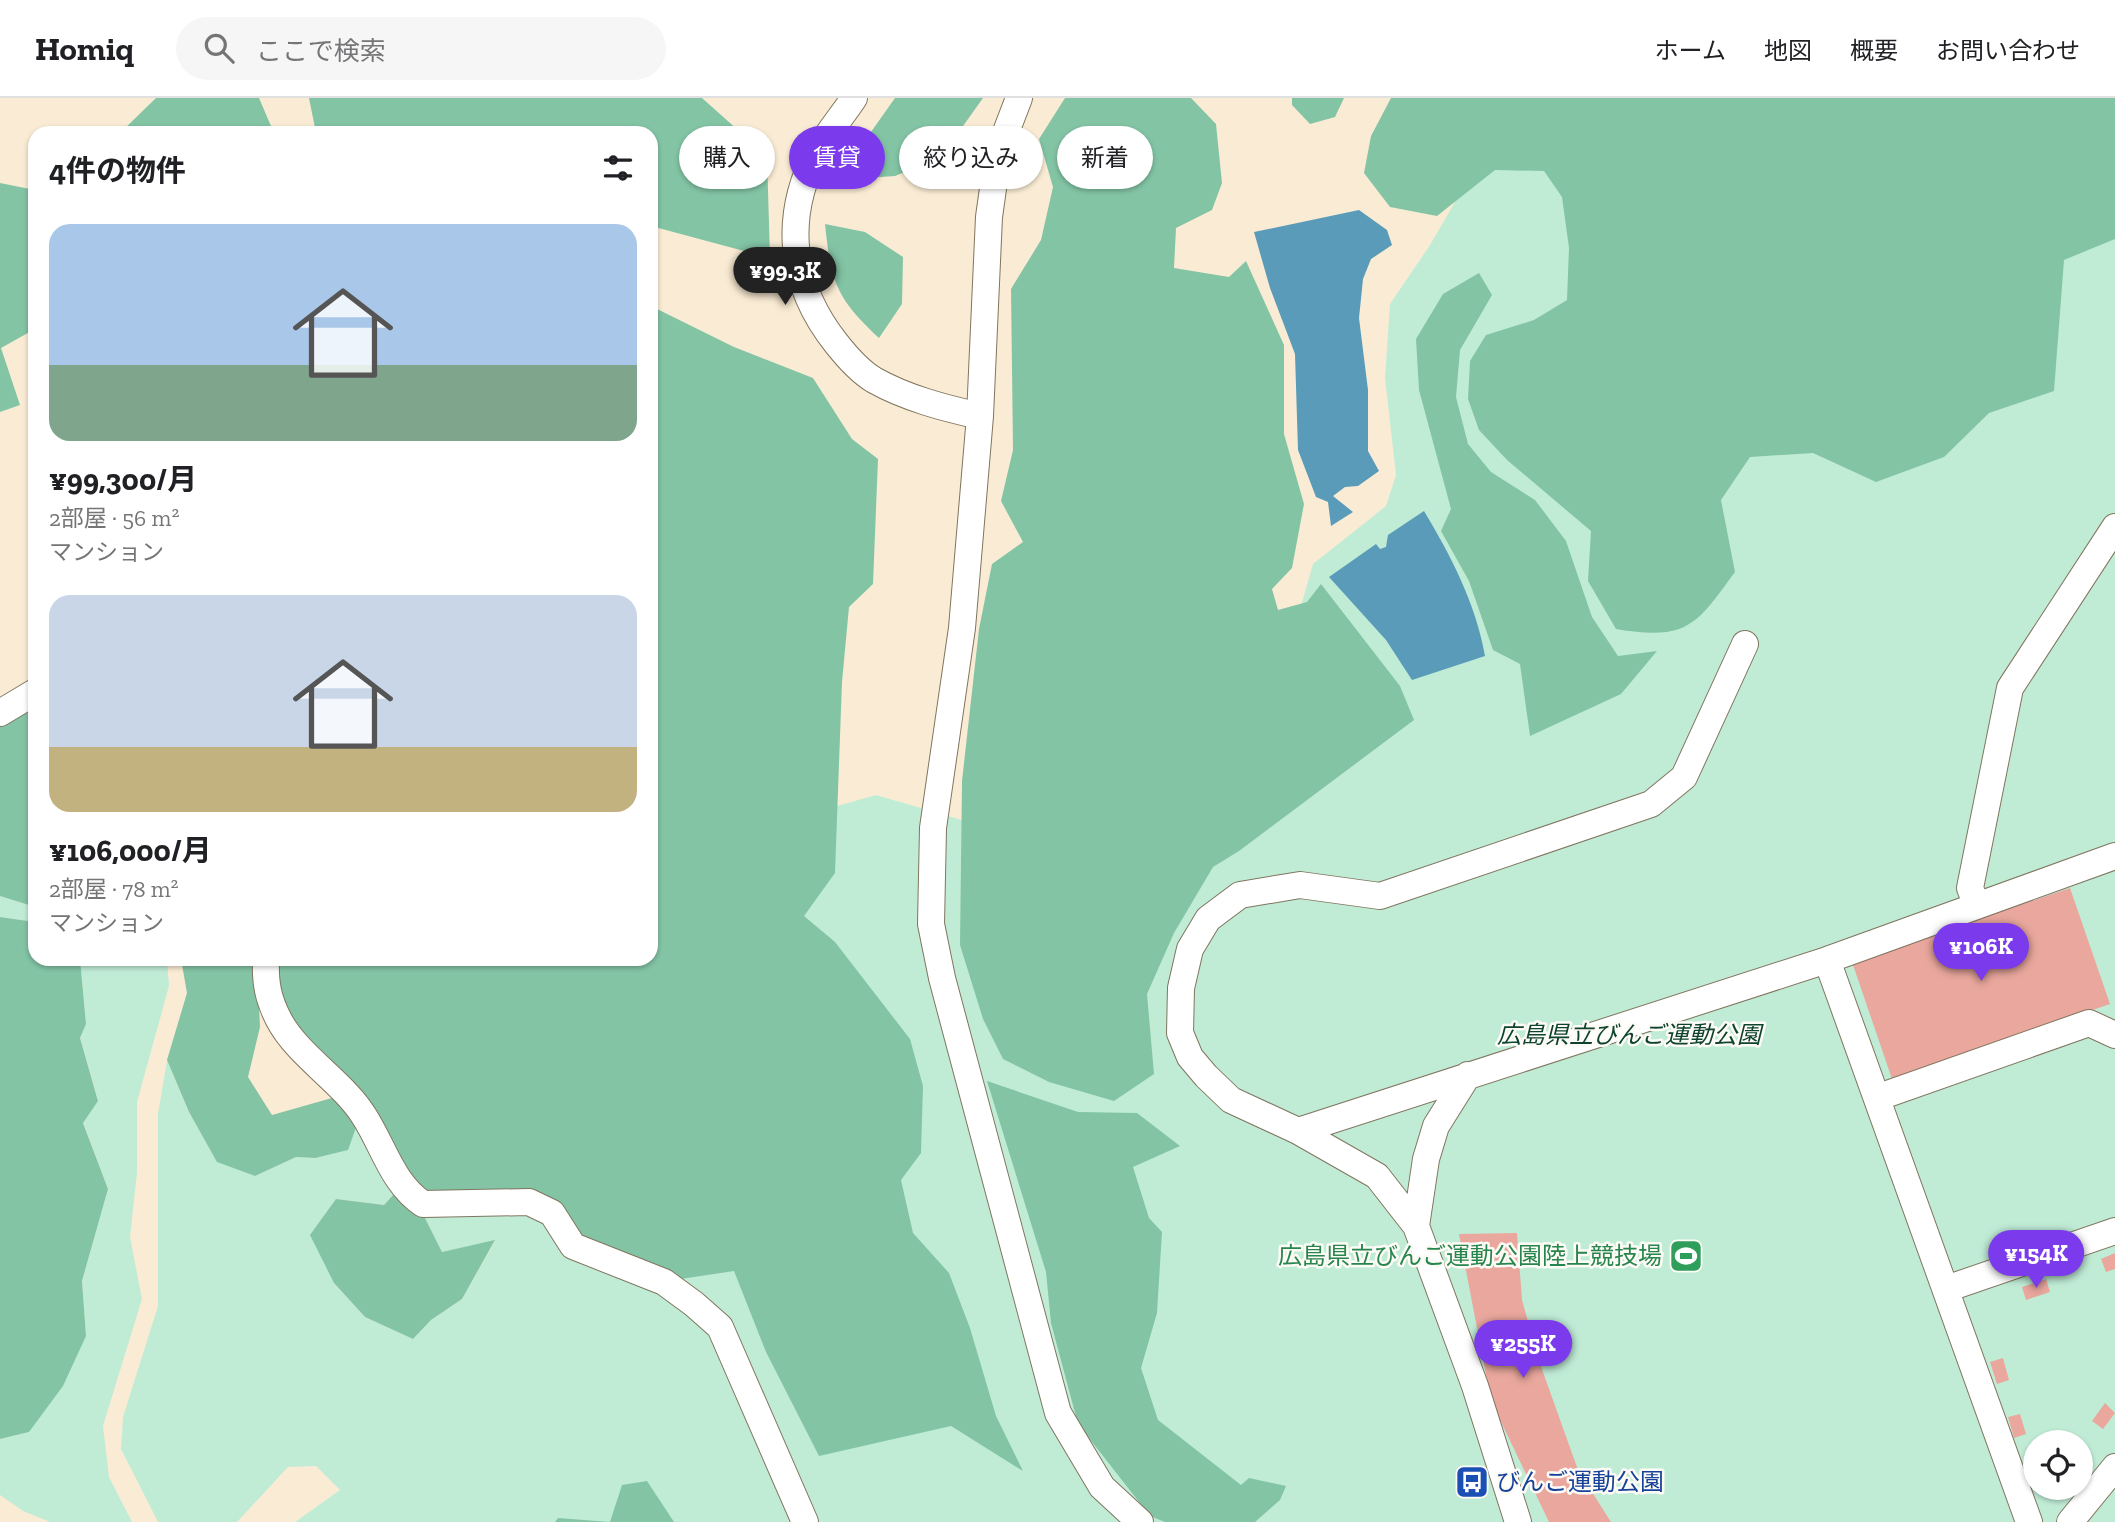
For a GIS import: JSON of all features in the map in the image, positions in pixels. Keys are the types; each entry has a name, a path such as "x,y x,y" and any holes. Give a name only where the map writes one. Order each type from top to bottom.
{"street":[{"path":"855,98 818,150 800,197 796,261 803,291 823,326 849,360 874,379 940,407 980,416"},
{"path":"1019,98 998,153 989,216 980,416 962,628 933,828 931,924 942,978 1058,1413 1102,1487 1140,1522"},
{"path":"1977,906 1970,888 2010,688 2115,527"},
{"path":"1518,1522 1475,1386 1426,1262 1416,1226 1377,1176 1298,1131 1231,1100 1191,1057 1180,1033 1181,988 1190,949 1208,919 1240,895 1300,885 1380,896 1651,804 1684,777 1745,643"},
{"path":"0,713 28,696"},
{"path":"1298,1131 1827,960 2115,856"},
{"path":"1827,960 1879,1097 2029,1522"},
{"path":"266,966 265,983 281,1024 364,1115 392,1170 412,1196 423,1204 529,1202 552,1213 573,1246 664,1282 720,1326 805,1522"},
{"path":"1879,1097 2089,1023 2115,1035"},
{"path":"1416,1226 1426,1159 1436,1126 1468,1075"},
{"path":"1947,1289 2115,1231"},
{"path":"2070,1522 2115,1467"}],"green space":[{"path":"156,98 259,98 271,126 127,126"},
{"path":"309,98 702,98 733,126 679,126 679,189 768,189 770,258 658,228 658,126 315,126"},
{"path":"895,98 983,98 963,126 899,126 899,174 895,176 885,177 885,126 875,126"},
{"path":"1065,98 1191,98 1216,124 1222,183 1212,210 1176,228 1174,268 1229,277 1246,261 1284,345 1284,434 1304,504 1292,568 1272,589 1278,610 1307,602 1321,584 1400,686 1414,720 1239,851 1213,867 1174,933 1147,994 1154,1074 1114,1101 1049,1082 1003,1059 983,1019 960,945 962,781 979,629 992,564 1023,542 1001,501 1013,450 1011,289 1041,240 1053,187 1043,153 1043,133"},
{"path":"1292,98 1344,98 1335,117 1310,124 1292,105"},
{"path":"1391,98 2115,98 2115,239 2064,260 2054,391 1989,413 1944,457 1876,482 1813,453 1750,457 1721,500 1735,572 1722,590 1699,616 1688,625 1675,630 1659,633 1616,629 1588,581 1591,531 1507,460 1479,430 1468,399 1470,361 1486,335 1534,320 1567,300 1569,248 1562,197 1544,171 1495,170 1437,216 1390,207 1364,173 1371,136"},
{"name":"広島県立びんご運動公園","path":"2115,134 2115,1522 295,1522 340,1490 316,1466 288,1467 237,1522 158,1522 121,1449 123,1417 158,1306 158,1114 167,1060 189,1112 217,1161 255,1176 296,1157 315,1158 358,1122 394,1194 384,1205 336,1199 334,1283 365,1317 413,1339 431,1320 462,1299 495,1241 442,1252 424,1216 652,966 658,966 658,959 784,821 876,795 986,827 1291,641 1313,564 1386,506 1396,475 1385,378 1390,304 1430,245 1488,145"},
{"path":"0,183 28,189 28,333 1,348 20,405 0,412"},
{"path":"825,224 865,232 903,257 902,304 879,338 853,311 838,288 830,261"},
{"path":"1479,273 1492,295 1460,350 1456,397 1468,444 1491,472 1535,500 1566,541 1592,617 1618,656 1657,651 1621,694 1530,736 1520,664 1493,650 1469,581 1441,531 1451,509 1419,390 1416,339 1443,294"},
{"path":"658,309 734,347 813,378 852,439 878,459 873,584 849,607 842,682 835,873 804,916 835,942 910,1039 923,1086 921,1153 901,1180 913,1233 949,1273 970,1328 996,1416 1023,1471 951,1426 819,1456 766,1352 734,1271 674,1280 580,1239 559,1206 426,1194 290,1019 278,995 276,966 658,966"},
{"path":"28,701 28,905 0,896 0,719"},
{"path":"0,896 28,905 28,921 0,917"},
{"path":"0,917 28,921 28,966 81,966 86,1024 80,1038 98,1101 83,1123 108,1189 82,1281 86,1336 63,1386 29,1432 0,1439"},
{"path":"81,966 168,966 169,986 137,1102 137,1173 130,1237 142,1299 103,1426 109,1477 132,1522 50,1522 23,1511 0,1495 0,1439 29,1432 86,1336 82,1281 108,1189 83,1122 98,1100 80,1038 86,1024"},
{"path":"182,966 257,966 260,1027 248,1077 272,1115 339,1096 358,1122 348,1150 315,1158 296,1157 255,1176 217,1162 189,1112 167,1060 187,993"},
{"path":"987,1081 1078,1112 1137,1113 1180,1146 1133,1167 1149,1218 1162,1232 1157,1313 1141,1368 1158,1420 1241,1485 1249,1478 1286,1486 1280,1500 1255,1522 1165,1522 1150,1516 1078,1424 1051,1323 1046,1272"},
{"path":"394,1194 424,1216 442,1252 495,1240 462,1299 431,1320 413,1339 365,1317 334,1283 310,1235 336,1199 384,1205"},
{"path":"647,1481 674,1522 610,1522 622,1485"},
{"path":"558,1518 610,1522 555,1522"}],"water":[{"path":"1359,210 1387,230 1392,245 1371,259 1363,279 1359,318 1368,390 1368,451 1379,471 1358,486 1345,487 1333,496 1353,512 1331,526 1328,502 1316,497 1298,450 1295,354 1270,288 1254,232"},
{"path":"1424,511 1444,545 1469,599 1485,656 1412,680 1386,640 1329,577 1376,544 1380,549 1386,547 1388,535"}],"building":[{"path":"2070,888 2110,1004 1892,1079 1852,962"},
{"path":"1517,1233 1522,1300 1539,1361 1578,1470 1611,1522 1549,1522 1491,1401 1459,1234"},
{"path":"2115,1253 2115,1269 2106,1272 2101,1259"},
{"path":"2046,1279 2050,1292 2026,1300 2022,1287"},
{"path":"2003,1358 2009,1380 1997,1384 1990,1362"},
{"path":"2105,1403 2115,1413 2103,1429 2092,1421"},
{"path":"2020,1414 2025,1430 2023,1435 2014,1438 2008,1417"}],"place":[{"name":"広島県立びんご運動公園陸上競技場","path":"1686,1256"},
{"name":"びんご運動公園","path":"1472,1482"}]}
